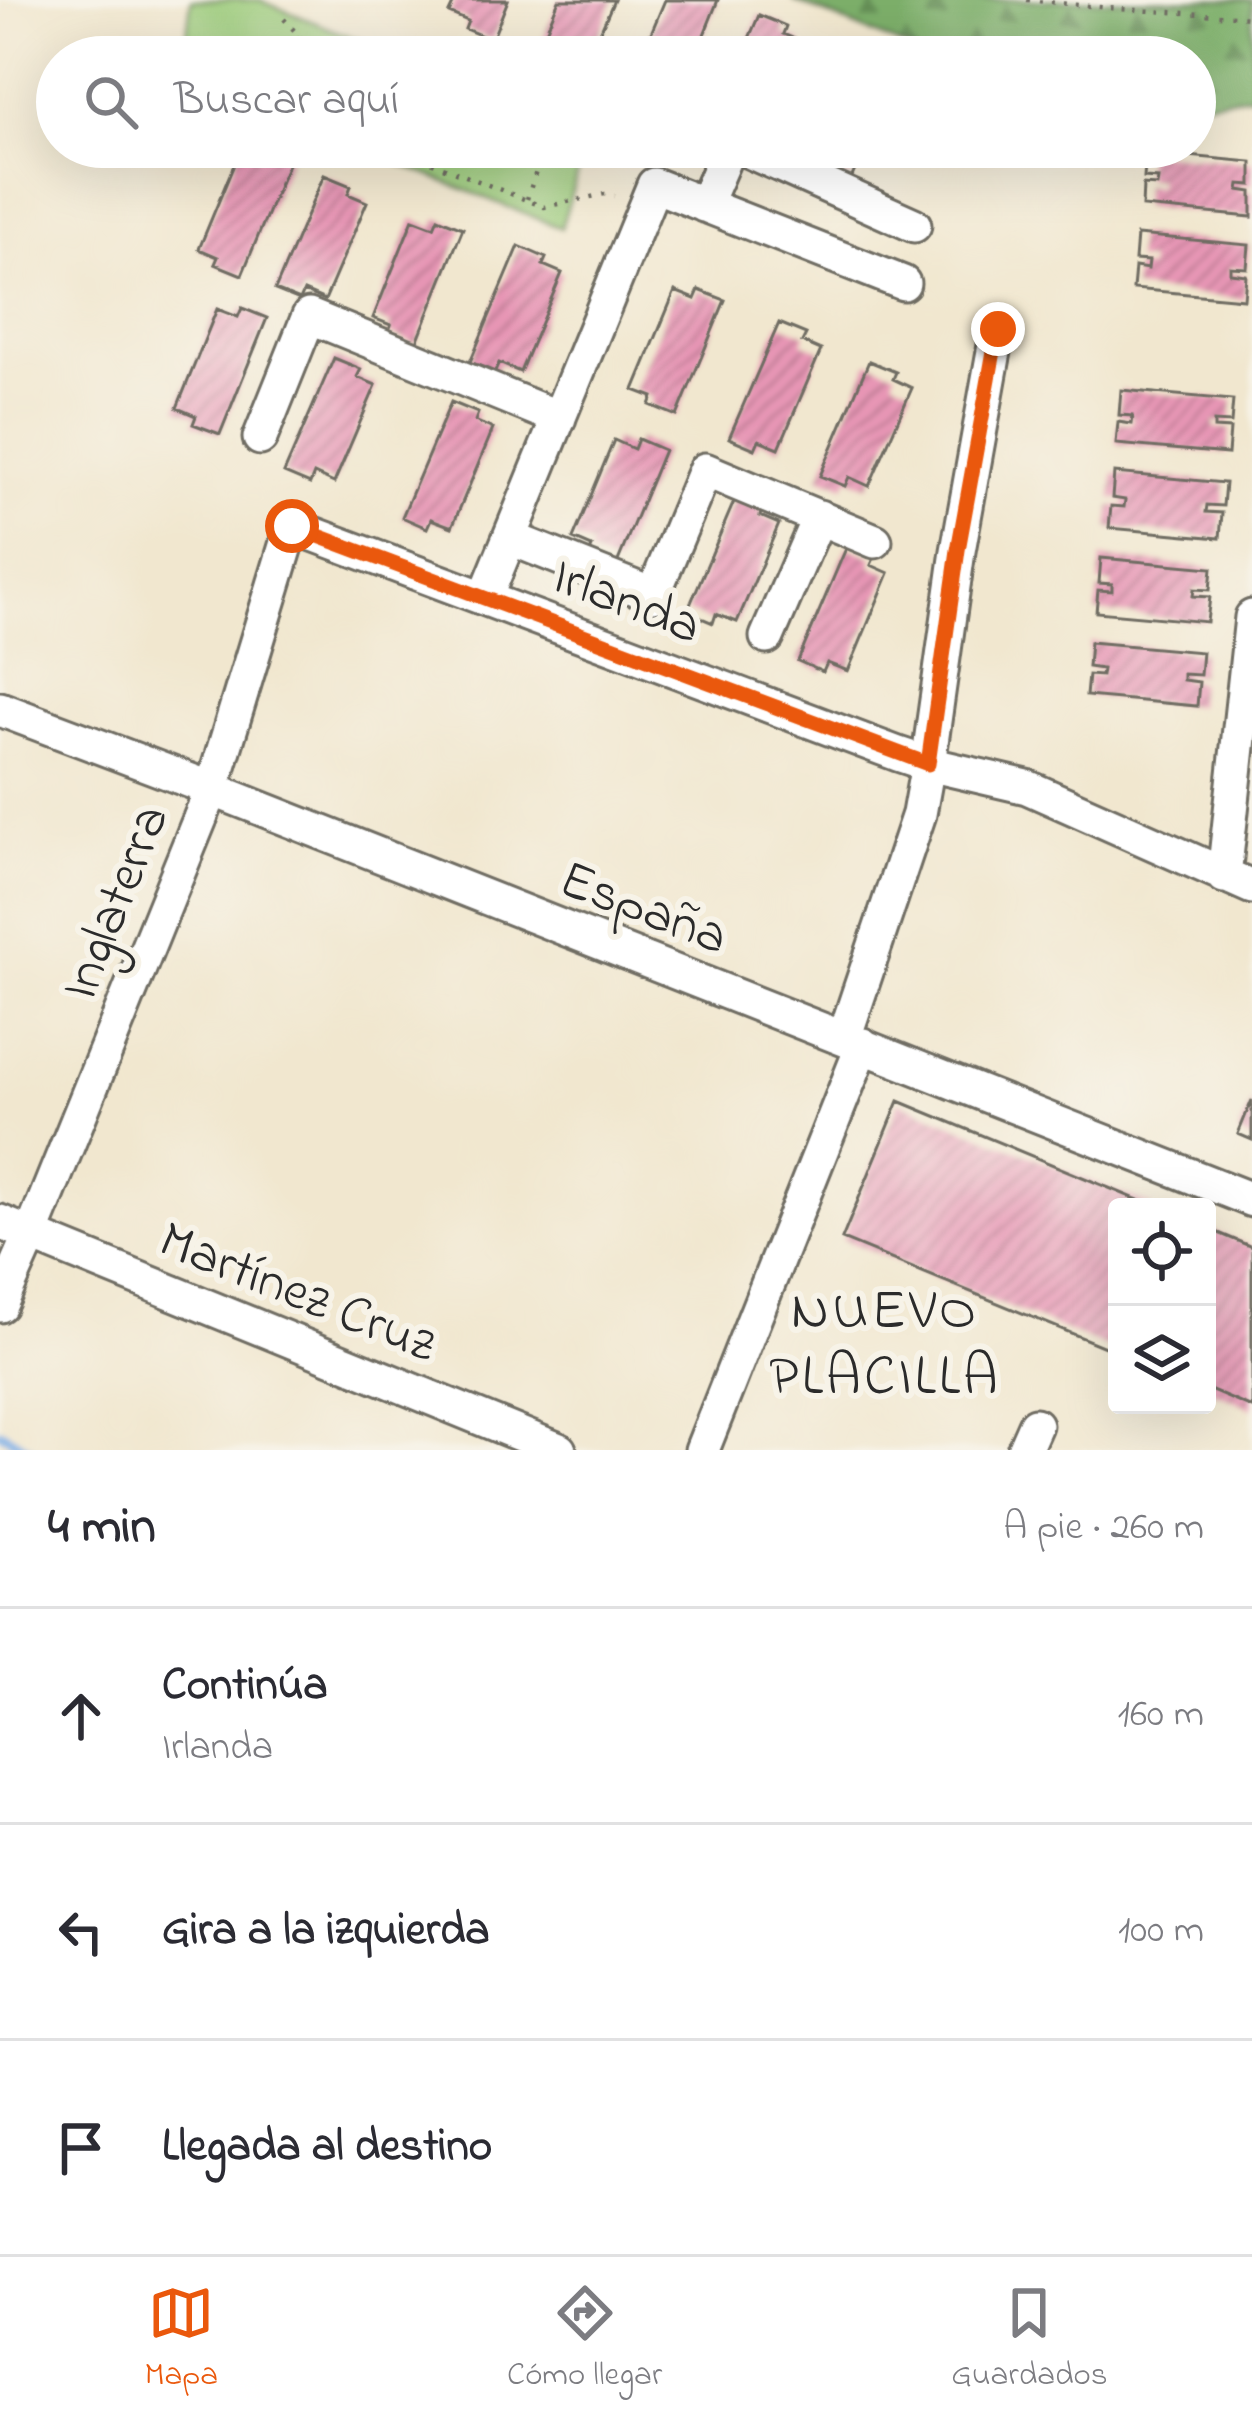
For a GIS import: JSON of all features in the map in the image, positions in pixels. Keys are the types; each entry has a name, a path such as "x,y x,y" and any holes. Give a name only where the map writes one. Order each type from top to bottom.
{"street":[{"path":"704,205 720,168"},
{"path":"787,168 914,225"},
{"path":"485,598 654,185 903,283"},
{"path":"260,438 309,316 559,418"},
{"path":"702,1450 854,1042 919,814 958,550 998,329"},
{"path":"510,538 652,595 705,470 875,541"},
{"path":"767,637 819,517"},
{"name":"Irlanda","path":"292,526 928,764 1027,788 1238,882"},
{"name":"Inglaterra","path":"0,1305 16,1228 212,789 292,526"},
{"path":"1238,882 1252,617"},
{"name":"España","path":"0,709 1252,1200"},
{"name":"Martínez Cruz","path":"16,1228 559,1450"}],"path":[{"path":"1027,0 1252,17"},
{"path":"284,19 299,36"},
{"path":"445,168 544,206 605,194 642,213"},
{"path":"526,200 537,168"}],"green space":[{"path":"191,0 259,0 349,36 187,36"},
{"path":"792,0 1252,0 1252,95 1216,100 1216,36 878,36"},
{"path":"411,168 579,168 561,228"}],"building":[{"path":"455,0 508,0 494,36 465,29 468,21 449,13"},
{"path":"559,0 614,0 598,36 544,36"},
{"path":"665,0 718,0 703,36 650,36"},
{"path":"759,15 786,26 783,34 788,36 750,36"},
{"path":"1216,159 1252,162 1252,185 1240,184 1239,190 1252,192 1252,217 1142,207 1143,185 1157,186 1158,179 1144,178 1145,168 1216,168"},
{"path":"233,168 286,168 242,275 215,264 218,257 199,249"},
{"path":"801,168 856,168 851,179"},
{"path":"324,175 351,186 348,194 367,202 325,300 304,291 300,300 275,290"},
{"path":"438,218 463,228 416,344 388,333 391,325 373,318 413,219 434,227"},
{"path":"1137,235 1249,245 1247,268 1230,267 1230,273 1246,275 1244,299 1133,289 1135,267 1148,269 1149,261 1135,260"},
{"path":"519,246 546,258 543,265 562,273 520,372 499,363 495,372 470,362"},
{"path":"699,290 725,300 677,416 650,405 653,397 634,390 675,291 695,299"},
{"path":"242,308 267,318 220,434 193,424 196,416 177,408 217,309 238,317"},
{"path":"779,323 806,334 802,342 821,350 779,448 759,440 755,449 729,438"},
{"path":"334,358 361,369 357,377 376,385 334,483 314,474 310,484 284,473"},
{"path":"869,361 896,372 893,379 912,388 869,486 849,477 845,486 820,476"},
{"path":"1121,390 1233,400 1231,423 1214,422 1214,428 1230,429 1228,454 1116,444 1118,422 1132,424 1133,416 1119,415"},
{"path":"451,402 478,413 475,421 493,429 452,527 431,519 427,528 402,517"},
{"path":"638,439 664,450 616,566 589,554 592,547 573,539 614,440 634,449"},
{"path":"1114,473 1225,483 1223,506 1207,505 1206,512 1222,513 1220,538 1109,528 1111,506 1124,507 1125,500 1112,498"},
{"path":"736,497 763,508 760,516 779,524 737,622 716,614 713,623 687,612"},
{"path":"847,546 874,558 871,565 889,573 848,671 827,663 823,672 798,661"},
{"path":"1101,558 1212,568 1210,590 1194,589 1193,596 1210,597 1207,622 1096,612 1098,590 1112,591 1112,584 1099,583"},
{"path":"1090,642 1202,652 1200,675 1183,674 1183,680 1199,682 1197,706 1086,696 1088,675 1101,676 1102,669 1088,667"},
{"path":"1252,1100 1252,1140 1238,1134"},
{"path":"899,1101 1133,1198 1108,1198 1108,1348 842,1239"},
{"path":"1216,1232 1252,1247 1252,1408 1216,1393"}],"waterway":[{"path":"0,1432 31,1450"}],"district":[{"name":"NUEVO PLACILLA","path":"885,1340"}],"route":[{"path":"292,526 928,764 958,550 998,329"}]}
